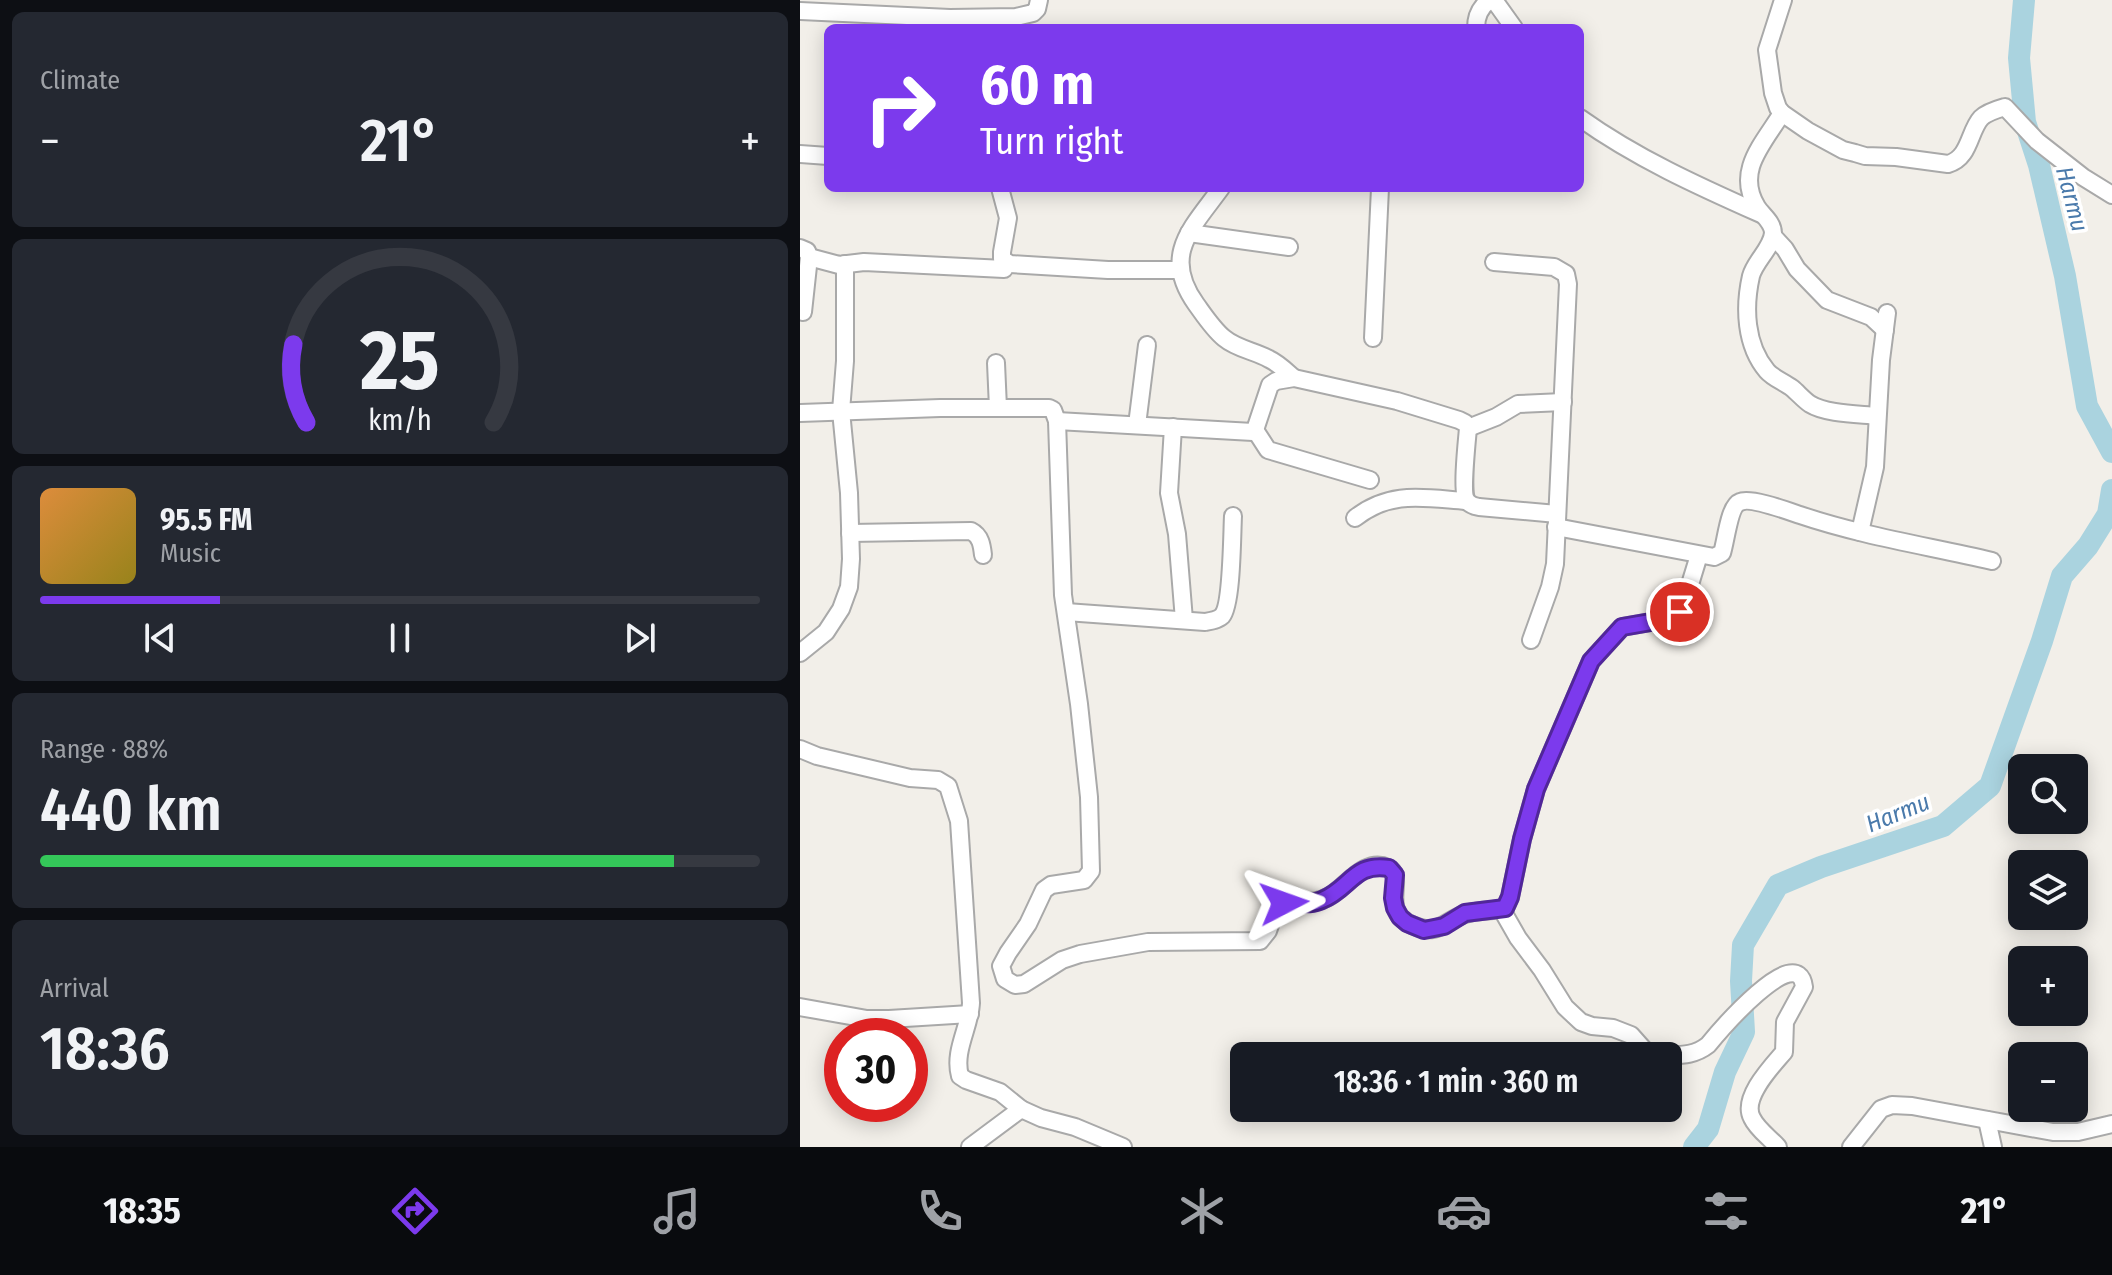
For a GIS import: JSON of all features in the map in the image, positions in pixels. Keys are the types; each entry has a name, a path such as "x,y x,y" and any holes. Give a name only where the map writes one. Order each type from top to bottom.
{"street":[{"path":"949,0 950,23"},
{"path":"800,11 950,23 1028,16 1036,11 1039,0"},
{"path":"1476,24 1476,18 1485,4 1492,0 1511,24"},
{"path":"1783,0 1767,50 1773,93 1782,113 1815,135 1843,150 1865,156 1948,164 1955,162 1962,154 1982,117 2005,107 2037,141 2112,195"},
{"path":"1782,113 1749,168 1751,196 1773,228 1773,236 1751,277 1746,307 1754,348 1765,369 1810,404 1877,416"},
{"path":"1584,121 1681,179 1761,214"},
{"path":"800,154 824,156"},
{"path":"1001,192 1008,218 1002,259 1010,264 1108,270 1180,270"},
{"path":"1218,192 1181,248 1181,277 1206,319 1224,338 1271,359 1294,378"},
{"path":"1373,338 1380,192"},
{"path":"1189,233 1289,247"},
{"path":"1773,236 1797,269 1827,300 1886,321 1875,467 1860,532"},
{"path":"803,312 805,252 839,265 864,262 1004,269"},
{"path":"1494,262 1554,267 1566,274 1568,284 1555,564 1531,640"},
{"path":"800,653 826,632 841,609 849,587 849,493 841,411 845,361 845,264"},
{"path":"1137,425 1147,345"},
{"path":"996,363 998,408"},
{"path":"1255,430 1270,385 1294,378 1397,401 1459,420 1468,428 1466,501"},
{"path":"1468,428 1518,404 1563,402"},
{"path":"800,413 998,408 1053,410 1057,421 1063,595 1089,797 1091,871 1084,880 1051,885 1044,890 1028,924 1003,960 1002,973 1015,985 1024,984 1062,960 1116,947 1148,942 1260,941 1268,931 1277,905 1320,902 1370,867 1391,870 1396,878 1394,904 1400,917 1424,930 1444,926 1465,913 1502,910 1510,897 1536,789 1591,661 1622,627 1668,619 1679,614 1699,555"},
{"path":"1057,421 1255,430"},
{"path":"1173,427 1169,493 1177,534 1184,620"},
{"path":"1255,430 1268,450 1370,480"},
{"path":"1355,518 1369,507 1391,500 1415,497 1466,501 1479,507 1557,521 1714,557 1722,553 1732,509 1739,502 1747,501 1787,510 1844,530 1992,561"},
{"path":"1066,612 1214,620 1224,614 1228,599 1233,516"},
{"path":"850,533 971,531 981,541 983,555"},
{"path":"800,749 817,756 910,778 938,780 948,786 959,821 970,1014 957,1063 960,1076 1000,1092 1021,1109 1041,1118 1088,1131 1123,1147"},
{"path":"1502,910 1560,1000 1577,1019 1592,1026 1624,1031 1638,1042"},
{"path":"1682,1055 1700,1051 1708,1045 1735,1013 1779,978 1798,975 1804,987 1785,1022 1784,1052 1767,1071 1753,1095 1751,1105 1752,1119 1778,1147"},
{"path":"800,1007 867,1019 970,1014"},
{"path":"1851,1147 1881,1109 1892,1105 2053,1132 2078,1132 2112,1124"},
{"path":"970,1147 1021,1109"},
{"path":"1987,1120 1993,1147"}],"waterway":[{"name":"Harmu","path":"2024,0 2019,58 2025,122 2039,165 2065,276 2087,406 2112,452"},
{"name":"Harmu","path":"1694,1147 1708,1129 1725,1072 1744,1032 1741,981 1743,945 1778,885 1821,867 1943,826 1990,786 2062,576 2088,546 2108,514 2112,490"}],"route":[{"path":"1284,903 1320,902 1336,893 1363,869 1379,867 1389,868 1395,875 1393,898 1400,917 1424,930 1444,926 1465,913 1505,908 1536,789 1591,661 1622,627 1668,619 1680,612"}]}
